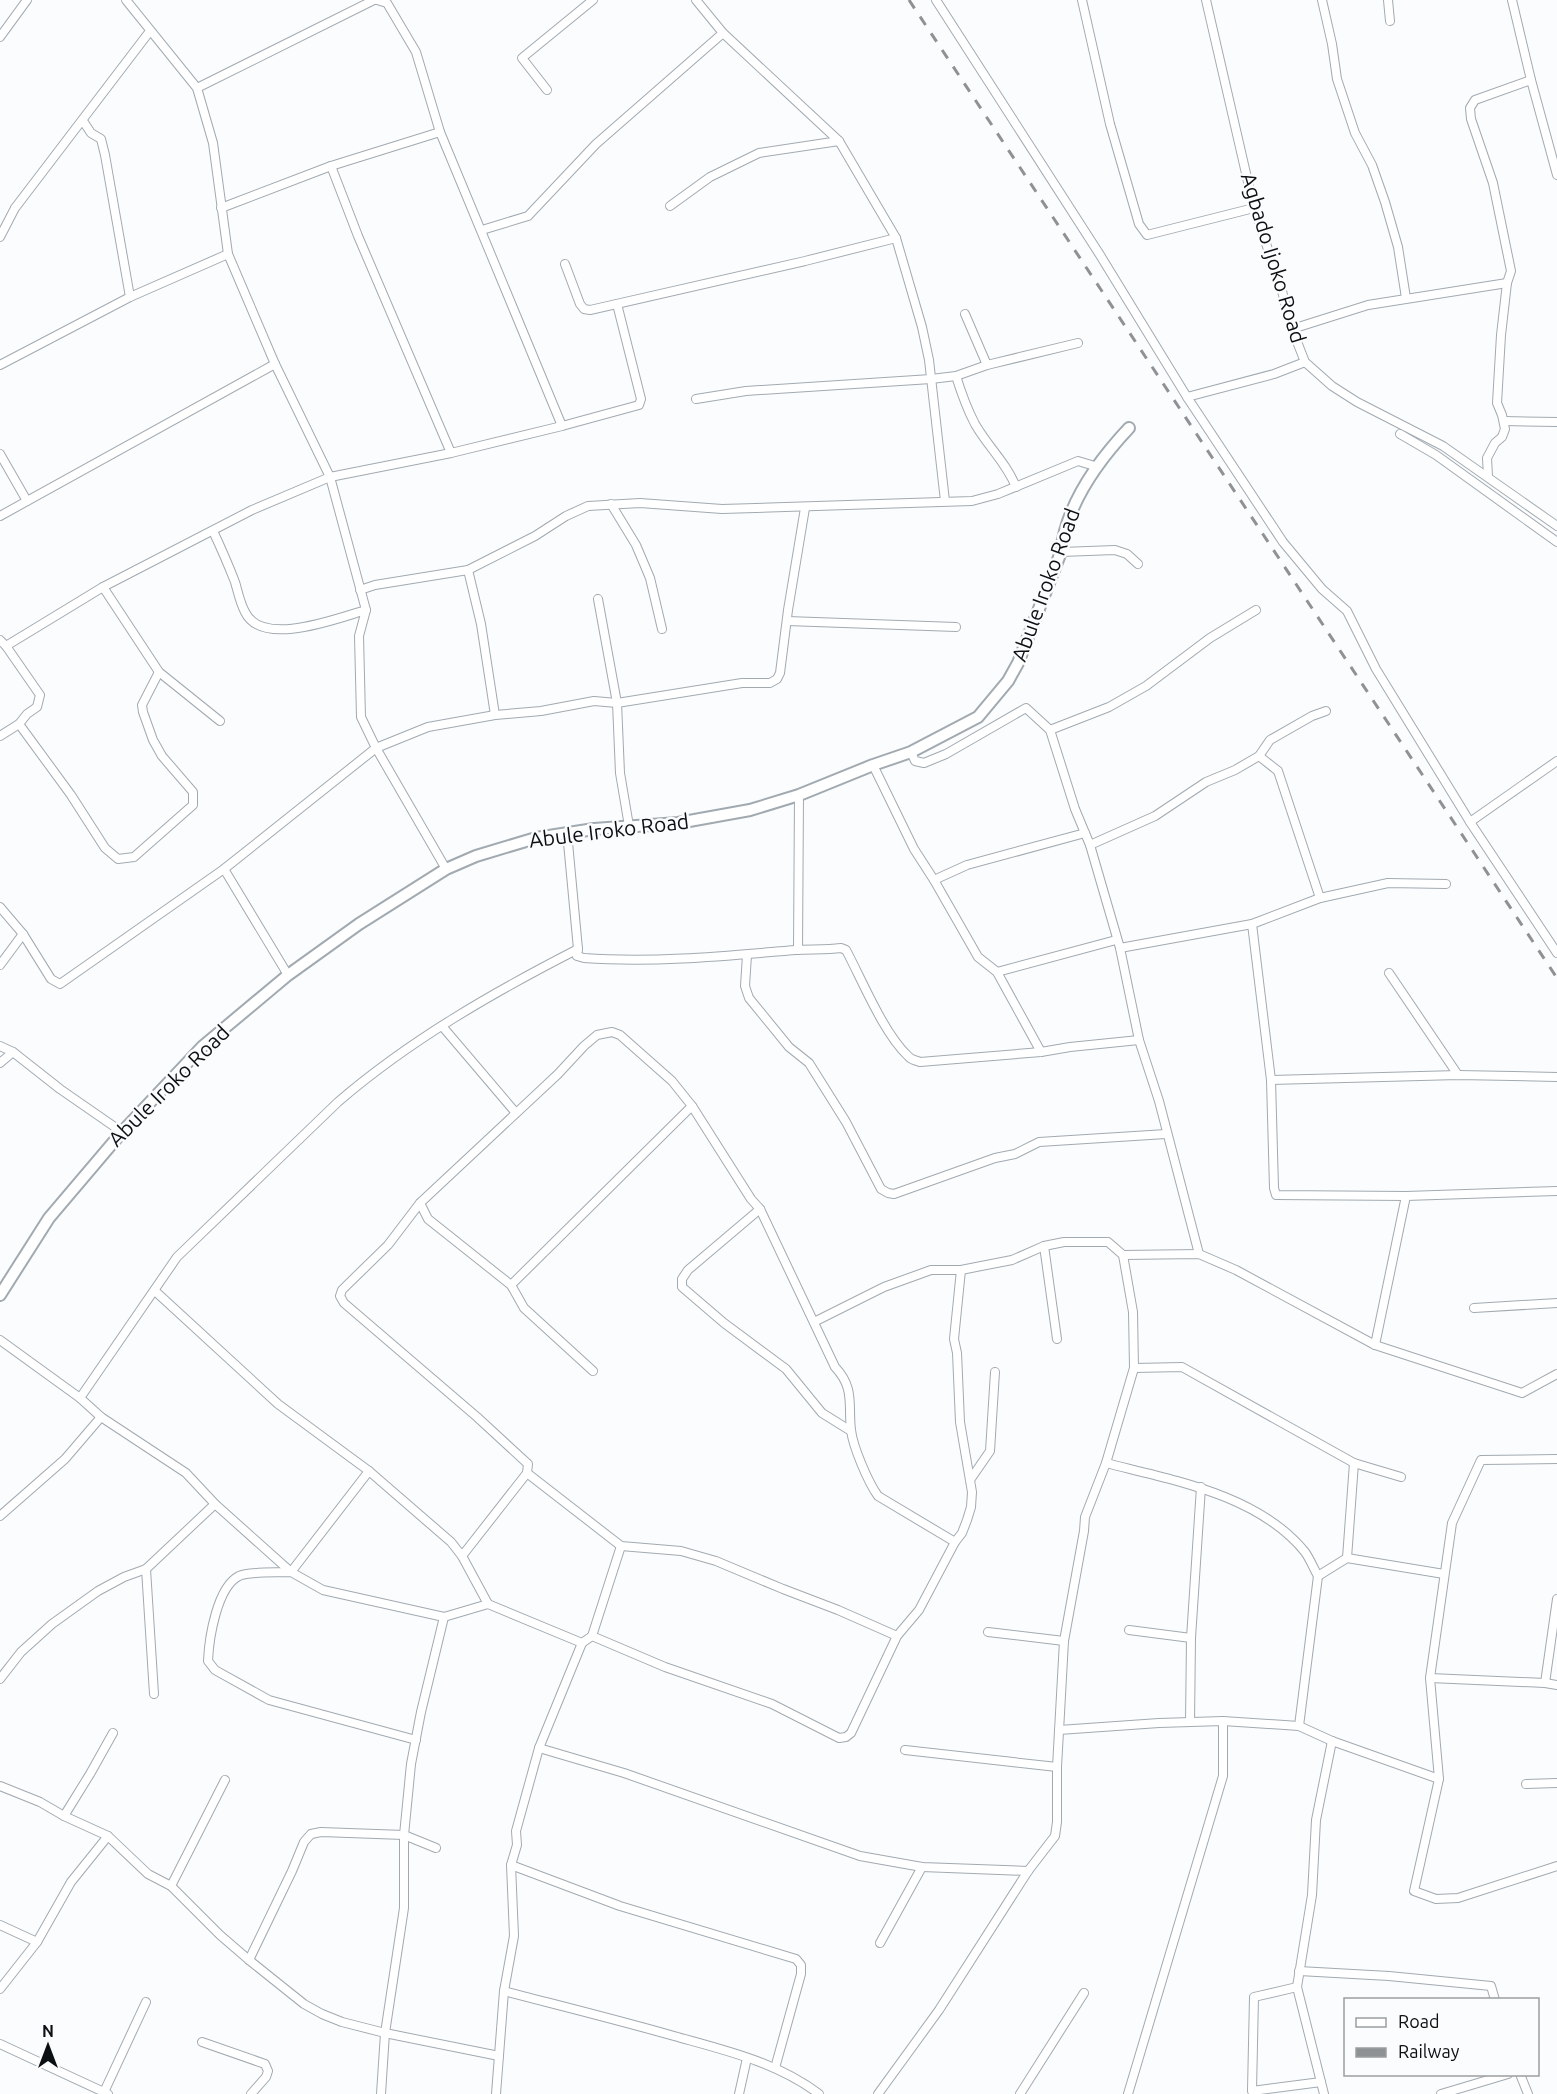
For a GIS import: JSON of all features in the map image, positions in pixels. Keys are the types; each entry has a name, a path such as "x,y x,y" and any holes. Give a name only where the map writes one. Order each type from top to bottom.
{"street":[{"path":"0,37 27,0"},
{"path":"126,0 197,88 213,143 228,254 275,364 330,477 366,610 359,636 362,679 359,698 361,717 376,748 446,869"},
{"path":"197,88 375,0 387,3 417,52 441,132 562,426"},
{"path":"547,90 522,58 594,0"},
{"path":"696,0 723,33 838,141 896,238 922,327 929,360 945,501"},
{"path":"936,0 1100,255 1187,397 1283,542 1322,589 1347,611 1376,669 1470,822 1557,953"},
{"path":"1082,0 1110,124 1138,224 1147,235 1254,208"},
{"name":"Agbado Ijoko Road","path":"1206,0 1254,208 1282,291 1292,329 1305,362 1332,386 1357,402 1443,446 1557,526"},
{"path":"1322,0 1337,79 1355,133 1372,165 1385,202 1398,247 1406,298"},
{"path":"1388,0 1390,21"},
{"path":"1512,0 1557,175"},
{"path":"0,237 15,208 150,31"},
{"path":"482,230 528,216 596,144 723,33"},
{"path":"1488,476 1487,458 1505,429 1497,403 1511,271 1493,183 1471,119 1470,108 1475,100 1531,80"},
{"path":"83,121 91,133 101,139 130,297"},
{"path":"221,208 332,166 441,132"},
{"path":"670,206 710,177 759,153 838,141"},
{"path":"332,166 358,236 451,453"},
{"path":"565,264 584,309 617,304 896,238"},
{"path":"0,365 130,297 228,254"},
{"path":"1292,329 1368,304 1508,283"},
{"path":"0,736 19,724 37,707 40,695 3,643 103,587 252,510 330,477 451,453 639,405 641,399 617,304"},
{"path":"965,314 987,365"},
{"path":"696,399 746,391 956,376 987,365 1078,343"},
{"path":"1187,397 1274,375 1305,362"},
{"path":"0,516 275,364"},
{"path":"956,376 975,424 1009,471 1016,488"},
{"path":"1504,421 1557,422"},
{"name":"Abule Iroko Road","path":"0,1295 49,1218 122,1132 203,1046 288,975 359,924 446,869 505,846 567,832 678,823 733,814 799,795 911,752 978,717 1008,681 1021,655 1061,552 1070,517 1081,492 1129,428"},
{"path":"1400,434 1436,455 1557,543"},
{"path":"0,454 27,501"},
{"path":"360,590 375,585 468,570 588,506 640,503 722,509 805,508 972,501 1016,488 1078,461 1098,467"},
{"path":"611,504 636,546 650,578 662,629"},
{"path":"0,907 23,934 51,979 60,984 224,869 376,748 428,727 495,715 541,711 594,701 617,703 742,683 770,683 777,679 780,673 805,508"},
{"path":"213,531 226,558 246,615 255,623 269,629 286,630 366,610"},
{"path":"1061,552 1115,550 1127,554 1138,564"},
{"path":"468,570 482,624 495,715"},
{"path":"103,587 159,672 220,721"},
{"path":"598,598 617,703 620,773 629,826"},
{"path":"1050,730 1109,707 1146,686 1210,638 1256,610"},
{"path":"787,621 956,627"},
{"path":"19,724 71,795 105,848 118,859 134,857 193,805 194,799 193,792 162,756 153,740 143,712 142,705 159,672"},
{"path":"911,752 915,761 924,763 946,754 1026,708 1050,730 1075,809 1090,845 1120,948 1139,1040 1158,1101 1199,1254"},
{"path":"1090,845 1155,816 1206,782 1235,770 1259,756 1270,740 1312,716 1326,711"},
{"path":"1259,756 1278,771 1320,898"},
{"path":"1470,822 1557,762"},
{"path":"873,765 914,849 978,957 997,972 1041,1053"},
{"path":"798,950 799,795"},
{"path":"567,832 577,956 595,959 747,955 841,948 846,950 883,1022 907,1055 912,1060 920,1062 1041,1053 1070,1047 1139,1040"},
{"path":"934,880 967,865 1085,833"},
{"path":"224,869 288,975"},
{"path":"1120,948 1252,924 1320,898 1388,883 1446,884"},
{"path":"1252,924 1271,1080 1276,1195 1406,1196 1557,1191"},
{"path":"0,965 23,934"},
{"path":"997,972 1116,940"},
{"path":"80,1398 177,1257 338,1102 363,1080 442,1026 520,979 578,949"},
{"path":"747,955 745,986 749,998 789,1047 809,1063 846,1122 881,1189 888,1193 894,1194 995,1158 1015,1154 1039,1142 1166,1134"},
{"path":"1389,973 1458,1075"},
{"path":"442,1026 516,1113"},
{"path":"462,1556 527,1473 528,1464 344,1303 340,1296 342,1290 388,1245 420,1203 597,1035 612,1032 620,1035 672,1081 692,1106 751,1199 760,1209 836,1367 844,1376 851,1401 851,1431 866,1473 878,1496 955,1542"},
{"path":"0,1046 13,1052 60,1089 122,1132"},
{"path":"0,1063 13,1052"},
{"path":"1271,1080 1458,1075 1557,1077"},
{"path":"511,1285 692,1106"},
{"path":"1375,1345 1406,1196"},
{"path":"420,1203 428,1219 511,1285 524,1308 593,1371"},
{"path":"760,1209 688,1270 682,1279 682,1287 724,1323 786,1369 822,1413 851,1431"},
{"path":"814,1322 884,1287 931,1270 961,1270 1012,1260 1044,1246 1064,1242 1107,1242 1123,1256 1133,1312 1134,1368 1106,1463 1085,1517 1064,1641 1055,1836 1028,1870 939,2010 878,2094"},
{"path":"1044,1246 1057,1339"},
{"path":"1123,1256 1199,1254 1236,1270 1375,1345 1522,1393 1557,1374"},
{"path":"592,1636 666,1667 772,1704 839,1738 851,1733 897,1636 919,1610 962,1533 971,1507 970,1480 960,1422 957,1353 954,1339 961,1270"},
{"path":"155,1291 278,1404 369,1471 451,1542 462,1556 488,1604"},
{"path":"1474,1308 1557,1303"},
{"path":"0,1340 80,1398 101,1417 186,1473 215,1504 291,1572 323,1590 444,1617 488,1604 582,1643"},
{"path":"1134,1368 1182,1368 1354,1463 1401,1477"},
{"path":"970,1480 990,1451 995,1372"},
{"path":"0,1516 65,1459 101,1417"},
{"path":"1557,1459 1481,1460 1452,1523 1430,1678 1439,1779 1414,1891 1436,1899 1458,1898 1557,1866"},
{"path":"1106,1463 1201,1487 1270,1520 1305,1553 1318,1576 1299,1726"},
{"path":"1347,1558 1354,1463"},
{"path":"369,1471 291,1572 242,1575 230,1582 224,1591 209,1646 208,1661 215,1670 269,1700 417,1740"},
{"path":"527,1473 621,1546 681,1551 716,1561 897,1636"},
{"path":"1190,1722 1191,1638 1201,1487"},
{"path":"0,1679 21,1652 52,1624 98,1592 124,1577 146,1569 215,1504"},
{"path":"496,2094 504,1991 514,1936 511,1865 517,1845 516,1831 539,1748 582,1643 592,1636 621,1546"},
{"path":"1318,1576 1347,1558 1444,1574"},
{"path":"146,1569 154,1694"},
{"path":"1545,1683 1557,1599"},
{"path":"381,2094 385,2033 404,1908 404,1835 411,1764 444,1617"},
{"path":"1129,1630 1191,1638"},
{"path":"988,1632 1064,1641"},
{"path":"1430,1678 1557,1685"},
{"path":"1059,1731 1223,1721 1299,1726 1332,1741 1439,1779"},
{"path":"1128,2094 1222,1776 1223,1721"},
{"path":"64,1816 113,1733"},
{"path":"1324,2094 1297,1987 1312,1895 1316,1820 1332,1741"},
{"path":"539,1748 624,1773 860,1856 922,1867 1028,1870"},
{"path":"905,1750 1057,1767"},
{"path":"171,1886 225,1780"},
{"path":"1526,1784 1557,1783"},
{"path":"0,1786 40,1802 108,1836 148,1874 171,1886 220,1935 303,2004 342,2022 385,2033 499,2055"},
{"path":"249,1960 304,1842 311,1834 321,1832 404,1835 436,1848"},
{"path":"0,1989 37,1942 71,1882 108,1836"},
{"path":"511,1865 620,1906 796,1959 801,1965 801,1974 775,2068"},
{"path":"880,1943 922,1867"},
{"path":"0,1925 37,1942"},
{"path":"1299,1971 1389,1976 1491,1986 1494,1998"},
{"path":"1297,1987 1254,1997 1252,2091 1321,2082"},
{"path":"504,1991 747,2058 775,2068 819,2094"},
{"path":"1020,2094 1084,1993"},
{"path":"0,2044 106,2093 146,2002"},
{"path":"202,2042 265,2064 268,2071 266,2077 251,2094"},
{"path":"740,2094 747,2058"},
{"path":"1441,2094 1501,2076"},
{"path":"1521,2076 1528,2094"}],"railway":[{"path":"909,0 1557,978"}]}
